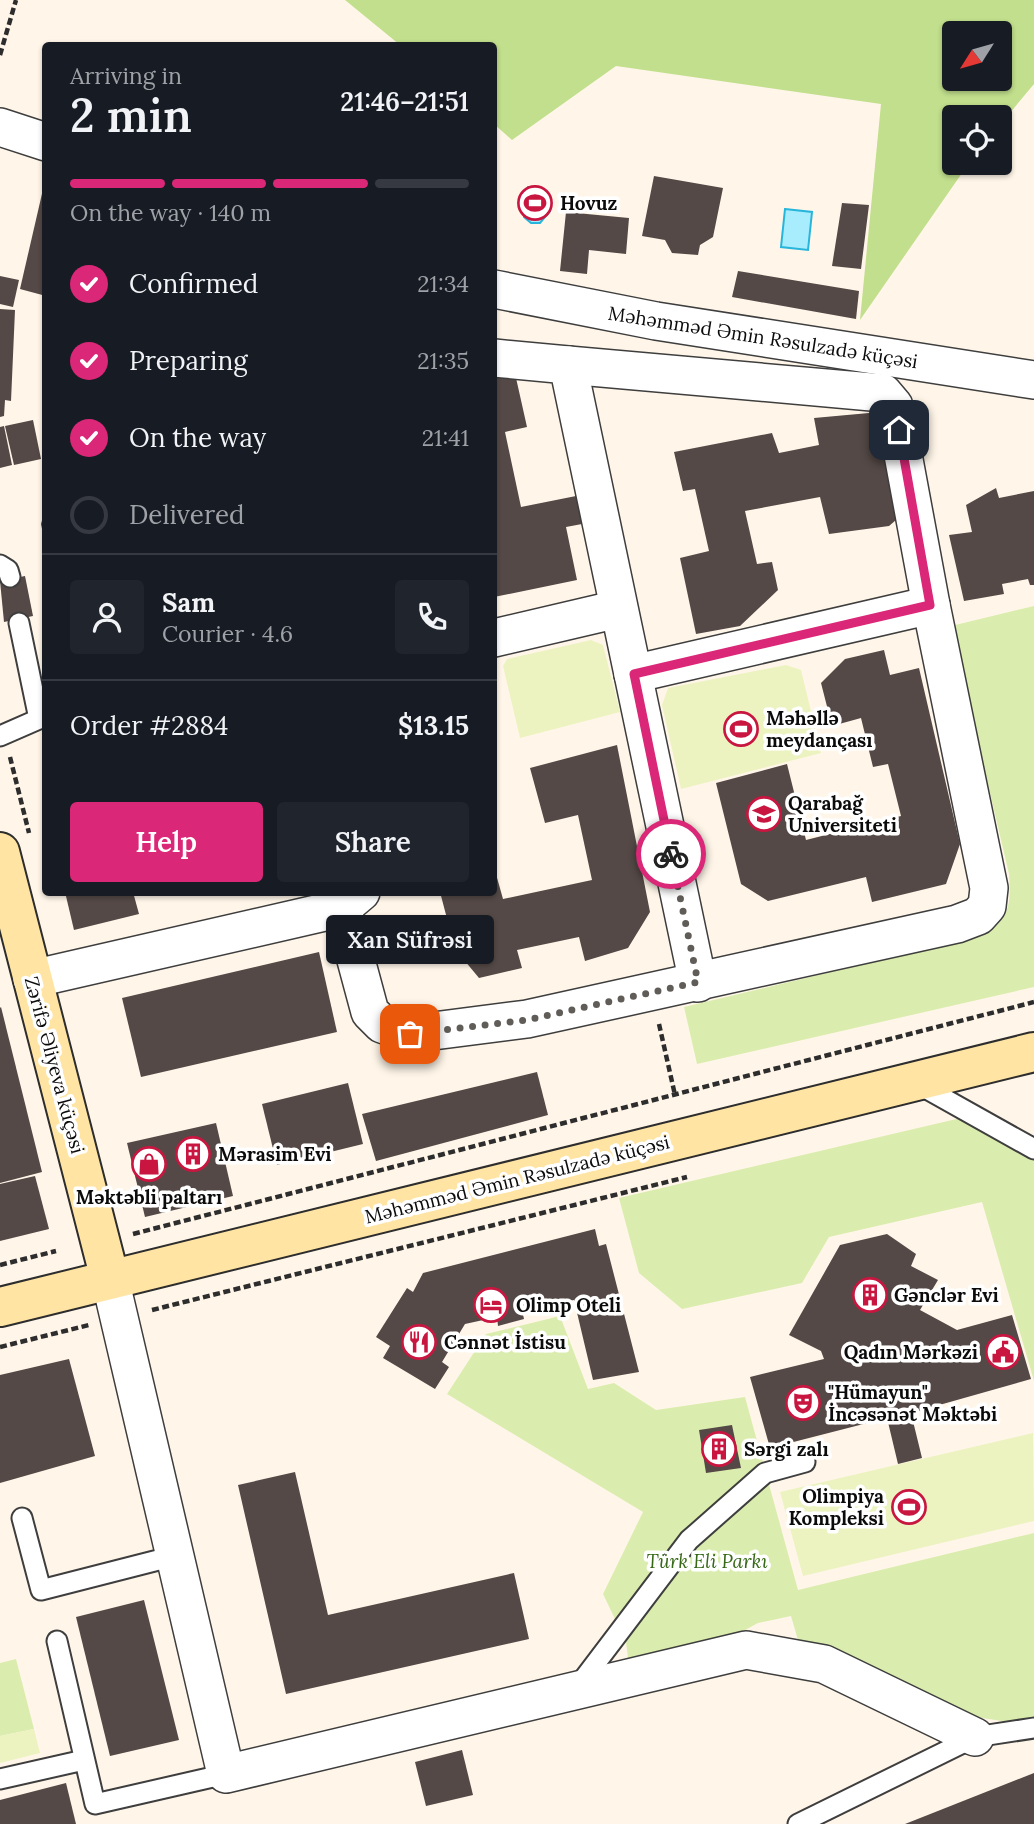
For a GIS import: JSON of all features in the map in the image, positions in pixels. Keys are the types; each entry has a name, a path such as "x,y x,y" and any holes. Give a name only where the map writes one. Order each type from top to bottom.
{"main road":[{"name":"Zərifə Əliyeva küçəsi","path":"0,852 110,1279"},
{"name":"Məhəmməd Əmin Rəsulzadə küçəsi","path":"0,1307 1034,1052"}],"street":[{"path":"0,127 42,141"},
{"name":"Məhəmməd Əmin Rəsulzadə küçəsi","path":"497,290 656,321 1034,380"},
{"name":"Məhəmməd Əmin Rəsulzadə küçəsi","path":"352,900 370,1012 382,1024 410,1034 527,1020 957,924 978,916 987,906 989,888 981,843 930,605 894,406 883,393 497,358"},
{"path":"568,365 698,982"},
{"path":"634,674 930,605"},
{"path":"497,637 618,609"},
{"path":"32,979 352,900"},
{"path":"110,1279 226,1773 574,1693 746,1650 824,1664 975,1737"}],"lane":[{"path":"0,736 39,719 41,705 19,622"},
{"path":"914,1081 1034,1149"},
{"path":"574,1693 689,1540 765,1473 805,1462"},
{"path":"22,1518 41,1590 174,1556"},
{"path":"57,1641 95,1804 226,1773"},
{"path":"798,1824 975,1737 1034,1728"},
{"path":"0,1779 84,1760"}],"path":[{"path":"0,55 16,0"},
{"path":"652,992 675,1095"},
{"path":"0,1348 694,1175"},
{"path":"0,1265 56,1251"}],"green space":[{"path":"345,0 1034,0 1034,84 1012,110 1012,105 942,105 942,175 961,175 860,320 881,104 616,66 512,140 497,127 497,42 396,42"},
{"path":"1034,606 1034,987 697,1064 684,1007 982,936 1003,917 1009,903 1009,874 951,626"},
{"path":"591,640 603,645 620,712 520,738 503,666 507,659"},
{"name":"Məhəllə meydançası","path":"786,665 801,670 821,753 681,789 662,705 668,688"},
{"path":"965,1117 1034,1156 1034,1381 982,1202 829,1237 802,1283 682,1309 639,1273 619,1198"},
{"name":"Türk Eli Parkı","path":"560,1316 588,1389 614,1383 656,1410 745,1397 798,1590 1034,1533 1034,1726 937,1711 800,1647 791,1616 758,1623 705,1652 642,1667 628,1658 626,1642 603,1594 643,1512 447,1394 486,1334"},
{"name":"Olimpiya Kompleksi","path":"1033,1433 1034,1521 803,1576 780,1492"},
{"path":"16,1659 34,1729 0,1736 0,1663"},
{"path":"34,1729 40,1753 0,1763 0,1736"}],"water":[{"name":"Hovuz","path":"528,187 537,187 544,194 550,211 540,223 531,223 524,217 523,195"},
{"path":"785,209 812,212 808,250 781,247"}],"building":[{"path":"654,176 723,188 713,237 700,245 698,255 672,253 665,240 642,236"},
{"path":"42,194 42,295 20,289"},
{"path":"842,203 869,205 861,269 832,266"},
{"path":"566,212 629,218 626,254 589,250 587,274 560,271"},
{"path":"738,271 859,291 856,319 732,297"},
{"path":"0,276 19,280 13,307 0,304"},
{"path":"0,309 15,310 11,401 5,400 4,416 0,417"},
{"path":"514,369 527,427 505,432 521,507 576,496 582,524 566,527 577,580 497,596 497,373"},
{"path":"869,413 887,435 903,514 889,526 829,534 820,497 745,511 757,564 772,562 778,590 740,626 696,634 680,558 709,551 695,489 683,491 674,452 772,433 779,453 819,445 814,418"},
{"path":"33,420 41,459 14,465 5,426"},
{"path":"4,426 12,465 0,468 0,427"},
{"path":"996,488 999,498 1034,491 1034,585 1030,585 1028,579 1002,584 1004,594 964,601 949,535 972,532 966,505"},
{"path":"25,576 33,616 4,622 0,581"},
{"path":"884,650 890,675 919,668 960,844 946,884 872,902 866,877 768,901 741,884 716,783 787,764 806,840 901,816 888,764 873,767 861,718 832,726 821,683 845,659"},
{"path":"617,745 650,912 628,948 585,961 579,937 517,950 522,968 479,978 455,949 441,896 497,896 497,878 503,899 592,880 578,815 545,823 530,768"},
{"path":"66,896 134,896 139,914 74,930"},
{"path":"319,952 337,1032 141,1077 122,998"},
{"path":"0,1008 42,1172 0,1183"},
{"path":"537,1072 548,1115 376,1161 362,1114"},
{"path":"348,1083 363,1144 277,1165 262,1104"},
{"path":"216,1123 233,1196 145,1217 127,1143"},
{"path":"35,1176 49,1229 0,1241 0,1184"},
{"name":"Olimp Oteli","path":"595,1229 599,1246 606,1244 639,1372 593,1380 574,1300 522,1310 524,1319 498,1326 497,1317 465,1324 442,1362 449,1367 435,1389 383,1358 390,1346 376,1337 407,1288 413,1292 423,1273"},
{"path":"887,1234 916,1254 911,1266 938,1280 920,1310 957,1330 1012,1315 1031,1379 911,1413 922,1458 898,1464 887,1418 770,1448 750,1377 824,1359 821,1351 789,1335 840,1245"},
{"path":"69,1359 95,1456 0,1483 0,1375"},
{"name":"Sərgi zalı","path":"732,1425 741,1468 706,1473 699,1430"},
{"path":"295,1472 328,1615 514,1573 529,1639 286,1694 238,1485"},
{"path":"144,1600 179,1740 110,1756 76,1617"},
{"path":"462,1750 473,1795 426,1806 415,1762"},
{"path":"1034,1773 1034,1824 905,1824"},
{"path":"66,1783 76,1824 0,1824 0,1800"}],"way so far":[{"path":"410,1034 527,1020 698,982 671,854"}],"place":[{"name":"Hovuz","path":"535,203"},
{"name":"Məhəllə meydançası","path":"741,729"},
{"name":"Qarabağ Universiteti","path":"764,814"},
{"name":"Xan Süfrəsi","path":"410,1034"},
{"name":"Mərasim Evi","path":"193,1154"},
{"name":"Məktəbli paltarı","path":"149,1164"},
{"name":"Gənclər Evi","path":"870,1295"},
{"name":"Olimp Oteli","path":"491,1305"},
{"name":"Cənnət İstisu","path":"419,1342"},
{"name":"Qadın Mərkəzi","path":"1003,1352"},
{"name":"\"Hümayun\" İncəsənət Məktəbi","path":"803,1403"},
{"name":"Sərgi zalı","path":"719,1449"},
{"name":"Olimpiya Kompleksi","path":"909,1507"}],"route":[{"path":"671,854 634,674 930,605 899,430"}]}
